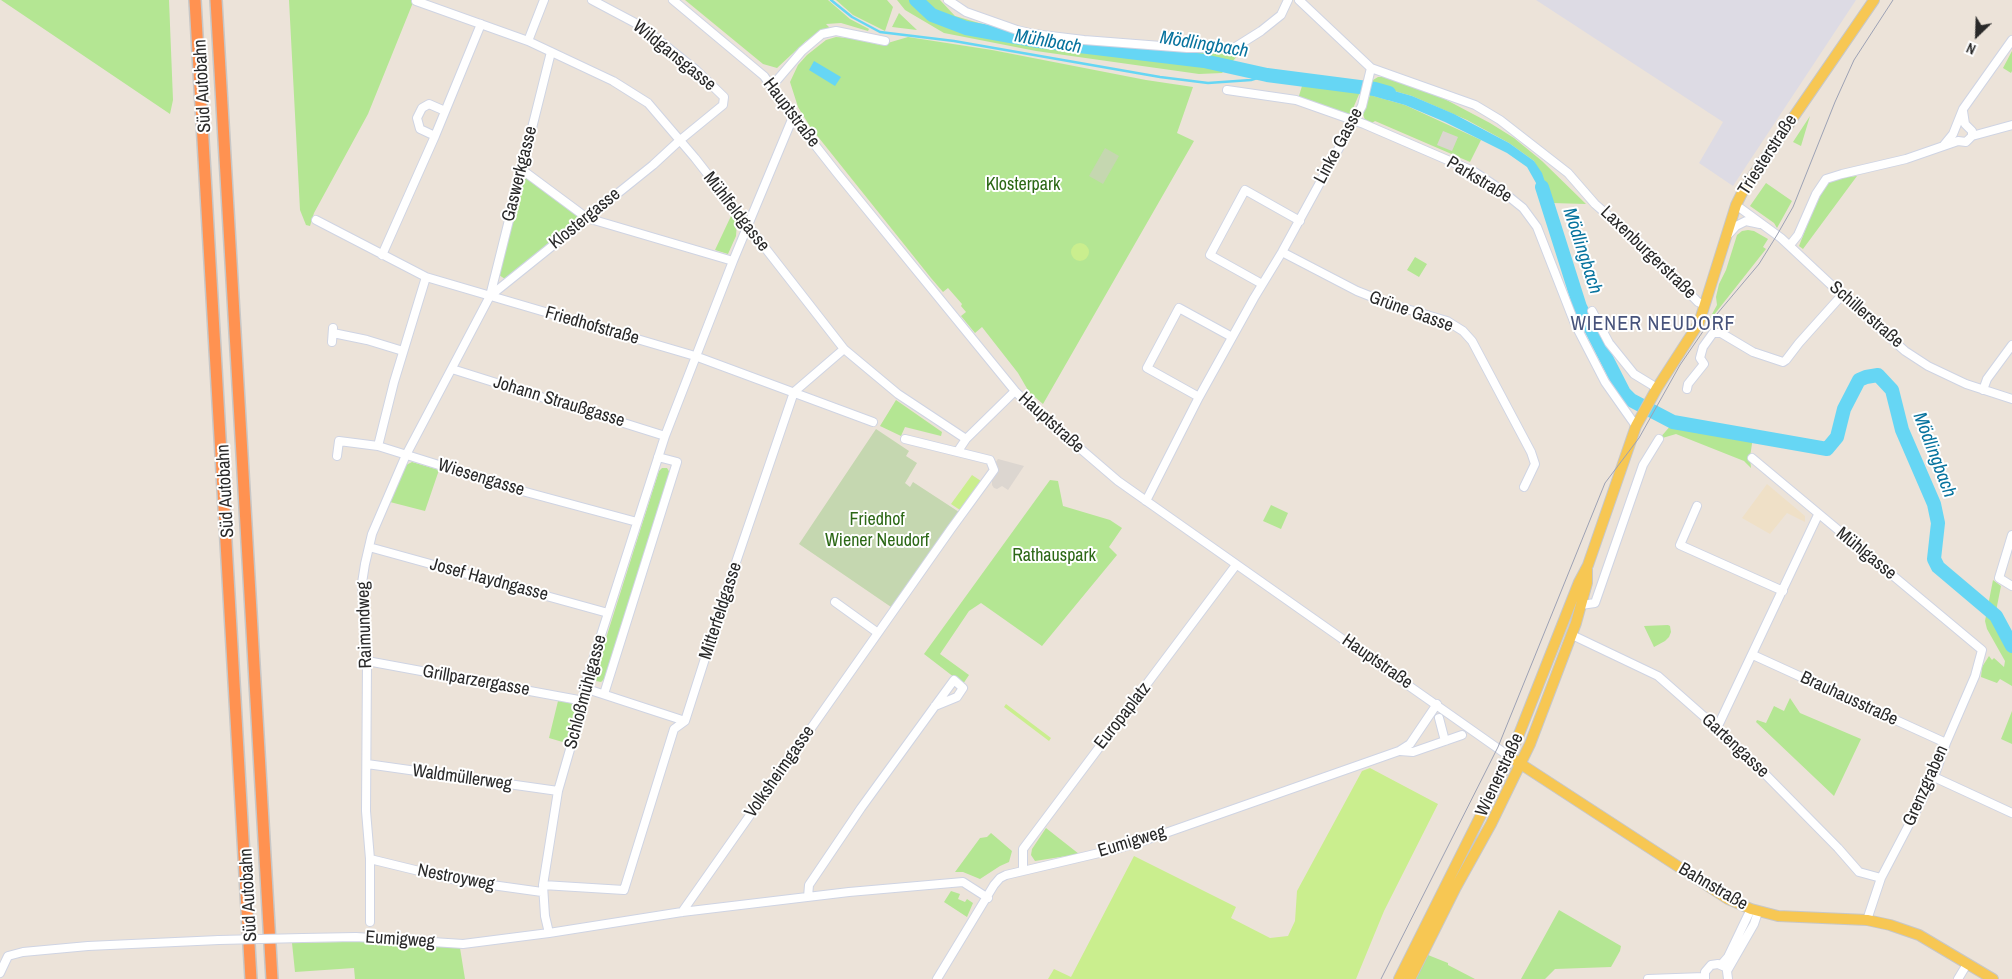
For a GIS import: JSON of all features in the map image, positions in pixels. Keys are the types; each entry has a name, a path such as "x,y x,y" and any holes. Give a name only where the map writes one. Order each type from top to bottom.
{"highway":[{"name":"Süd Autobahn","path":"195,0 251,979"},
{"name":"Süd Autobahn","path":"216,0 272,979"}],"main road":[{"name":"Triesterstraße","path":"1636,426 1657,388 1699,323 1736,205 1744,189 1874,0"},
{"name":"Wienerstraße","path":"1403,979 1510,756 1579,582 1588,565 1636,426"},
{"name":"Wienerstraße","path":"1403,979 1521,764 1572,635 1587,583 1588,565"},
{"name":"Bahnstraße","path":"1510,756 1728,898 1754,911 1778,916 1867,920 1890,925 1919,936 1993,979"}],"street":[{"path":"528,41 544,0"},
{"name":"Wildgansgasse","path":"592,0 641,26 696,70 724,97 723,105 714,114 679,141"},
{"name":"Hauptstraße","path":"673,0 755,67 772,86 793,117 1015,391 1083,453 1118,481 1236,565 1510,756"},
{"path":"948,0 966,12 1034,34 1178,47 1234,48 1281,15 1288,0"},
{"name":"Laxenburgerstraße","path":"1299,0 1371,68 1475,105 1500,120 1568,174 1595,204 1644,247 1698,302 1705,305"},
{"name":"Mühlfeldgasse","path":"416,1 528,41 613,81 648,103 695,158 844,349 898,394 966,439"},
{"path":"382,255 435,136 481,24"},
{"path":"772,86 802,51 822,34 836,31 885,41"},
{"path":"1972,134 1962,124 1962,109 2012,40"},
{"name":"Gaswerkgasse","path":"490,296 551,52"},
{"name":"Linke Gasse","path":"1146,501 1199,397 1262,284 1300,221 1362,106 1371,68"},
{"name":"Parkstraße","path":"1227,90 1296,100 1353,121 1467,168 1497,187 1523,208 1536,227 1575,324 1605,382 1636,426"},
{"path":"435,136 420,128 417,118 422,108 429,104 445,111"},
{"name":"Schloßmühlgasse","path":"549,933 542,888 558,791 584,701 584,688 665,436 733,261 793,117"},
{"path":"1956,138 1954,129 1962,124"},
{"path":"1956,138 1966,142 1972,134 1984,133 2012,125"},
{"path":"1790,245 1798,235 1816,194 1826,179 1906,159 1943,147 1956,138"},
{"name":"Klostergasse","path":"490,296 653,165 679,141"},
{"path":"522,169 587,218 733,261"},
{"path":"1262,284 1210,255 1245,190 1300,221"},
{"name":"Schillerstraße","path":"1736,205 1790,245 1842,295 1905,350 1928,366 1983,390 2012,399"},
{"name":"Friedhofstraße","path":"316,220 426,276 695,356 873,422"},
{"path":"1726,237 1736,226 1746,221 1762,224"},
{"name":"Grüne Gasse","path":"1282,252 1357,291 1390,304 1447,321 1463,331 1472,341 1531,452 1535,464 1524,487"},
{"path":"378,446 394,382 426,276"},
{"path":"1687,389 1688,384 1704,364 1700,358 1703,347 1714,333 1721,333 1734,342 1778,361 1786,360 1842,295"},
{"name":"Raimundweg","path":"370,922 370,859 366,811 367,662 362,583 372,534 406,455 490,296"},
{"path":"1199,397 1147,368 1179,308 1232,337"},
{"path":"1592,311 1609,343 1634,374 1657,388"},
{"path":"332,342 333,330 403,351"},
{"path":"1983,390 1987,378 2012,345"},
{"path":"794,392 844,349"},
{"name":"Johann Straußgasse","path":"452,369 665,436"},
{"path":"905,438 958,451 966,439 1015,391"},
{"name":"Mitterfeldgasse","path":"624,890 674,729 686,721 733,571 794,392"},
{"path":"1581,605 1595,603 1643,465 1659,438"},
{"name":"Wiesengasse","path":"336,456 339,441 378,446 522,491 637,522"},
{"name":"Volksheimgasse","path":"682,912 994,470 990,460 958,451"},
{"name":"Schloßmühlgasse","path":"604,694 676,462 658,456"},
{"name":"Mühlgasse","path":"1752,458 1982,650"},
{"path":"1697,506 1680,545 1783,591"},
{"path":"1717,728 1818,515"},
{"path":"2012,535 1999,578 2012,586"},
{"name":"Josef Haydngasse","path":"369,547 608,613"},
{"name":"Europaplatz","path":"1023,870 1023,849 1236,565"},
{"path":"835,602 878,633"},
{"name":"Gartengasse","path":"1572,635 1658,676 1717,728 1838,848 1859,872 1881,878"},
{"name":"Grenzgraben","path":"1867,920 1881,878 1934,776 1974,676 1982,650"},
{"name":"Brauhausstraße","path":"1753,655 1946,743"},
{"name":"Grillparzergasse","path":"367,662 584,701"},
{"path":"584,688 686,721"},
{"name":"Eumigweg","path":"0,973 8,956 23,952 88,946 219,940 356,937 463,944 549,933 682,912 808,897 963,882 988,898 1000,878 1023,870 1140,842 1399,751 1410,744 1437,704"},
{"path":"808,897 809,885 861,808 935,706"},
{"path":"1439,718 1445,741"},
{"path":"1399,751 1413,752 1462,735"},
{"name":"Waldmüllerweg","path":"367,764 558,791"},
{"path":"1934,776 2012,813"},
{"name":"Nestroyweg","path":"370,859 456,880 542,888 624,890"},
{"path":"939,978 988,898"},
{"path":"1648,979 1705,978 1705,972 1711,965 1721,964 1728,957 1754,911"},
{"path":"1728,975 1754,924 1754,911"},
{"path":"1721,964 1728,975"},
{"path":"1958,979 1967,964"}],"shaded area":[{"path":"1536,0 1856,0 1733,186 1699,163 1723,122"},
{"path":"1443,131 1458,137 1452,151 1437,145"},
{"path":"998,459 1024,466 1008,490 1002,486 997,489 992,485 992,478 997,470 996,462"},
{"path":"1767,484 1805,516 1805,522 1787,513 1770,534 1742,518"}],"green space":[{"path":"1,0 169,0 173,100 170,114"},
{"path":"289,0 414,0 368,114 314,213 310,226 306,225 300,210"},
{"path":"685,0 828,0 850,19 869,29 868,31 841,23 826,24 832,30 821,31 806,41 777,68 763,64"},
{"path":"836,0 887,0 893,7 885,31 853,15"},
{"path":"897,0 940,0 955,16 1020,35 1022,40 1096,52 1104,46 1200,52 1242,51 1222,73 1199,74 1036,51 944,33 905,10"},
{"path":"899,13 917,30 892,27"},
{"name":"Klosterpark","path":"836,37 881,45 908,37 992,50 1146,80 1193,87 1177,133 1194,141 1043,404 1029,392 1018,373 982,327 975,333 961,316 966,312 961,306 962,304 948,288 943,292 931,278 811,128 798,107 790,82 798,65 826,40"},
{"path":"2012,51 2012,71 2011,73 2003,68"},
{"path":"1378,77 1384,77 1437,95 1490,123 1514,138 1542,161 1586,204 1552,203 1534,161 1509,143 1467,120 1412,96 1373,85 1373,80"},
{"path":"1302,86 1360,92 1351,113 1346,116 1298,99"},
{"path":"1370,95 1405,105 1481,140 1470,162 1375,121 1372,123 1365,120 1363,114"},
{"path":"1810,116 1801,146 1793,142"},
{"path":"1105,148 1119,156 1103,184 1089,176"},
{"path":"1857,176 1803,249 1799,246 1819,195 1826,184 1839,178"},
{"path":"528,177 580,217 577,223 505,279 499,275 522,179"},
{"path":"1766,183 1792,201 1777,228 1774,223 1750,206"},
{"path":"731,216 737,222 736,236 728,254 715,250"},
{"path":"1742,231 1754,231 1768,239 1763,247 1766,249 1706,325 1717,305 1716,297 1719,284 1726,270 1737,235"},
{"path":"1076,243 1084,243 1089,248 1087,259 1076,261 1071,256 1071,248"},
{"path":"1415,257 1427,264 1419,277 1407,270"},
{"path":"896,400 942,432 941,436 905,427 901,436 880,426"},
{"path":"1672,424 1753,437 1750,457 1751,468 1744,461 1676,434 1659,439"},
{"name":"Friedhof Wiener Neudorf","path":"876,429 909,451 906,456 917,463 905,483 910,487 913,482 959,512 891,607 799,544"},
{"path":"412,462 439,470 425,511 390,502 406,465"},
{"path":"662,468 667,468 670,473 604,679 601,682 596,681 594,676 659,471"},
{"path":"972,475 981,481 960,510 951,504"},
{"name":"Rathauspark","path":"1050,480 1058,481 1063,506 1110,520 1122,528 1109,547 1117,555 1042,646 981,603 969,611 940,654 969,675 963,684 924,654"},
{"path":"1271,505 1288,513 1281,529 1263,521"},
{"path":"1993,580 2001,586 1995,616 2005,631 2012,648 2012,686 2000,679 1997,683 1981,677 1982,667 1989,656 2004,667 2005,661 1987,629 1985,621"},
{"path":"1668,625 1671,632 1669,637 1654,647 1644,626"},
{"path":"1790,698 1800,713 1861,739 1834,796 1756,722 1757,720 1766,723 1774,706 1784,711"},
{"path":"558,701 571,703 575,710 566,743 549,738"},
{"path":"1006,704 1051,738 1049,741 1004,707"},
{"path":"2012,711 2012,744 2001,739"},
{"path":"1370,768 1438,804 1384,911 1356,979 1048,979 1054,969 1071,977 1134,856 1236,907 1231,918 1270,938 1288,936 1295,921 1297,891 1362,771"},
{"path":"1046,828 1079,854 1035,861 1031,855 1032,849"},
{"path":"991,833 1012,851 1009,862 980,879 963,872 955,872 980,838 987,837"},
{"path":"951,891 960,894 958,899 965,902 967,899 973,903 967,917 944,902"},
{"path":"1559,910 1621,946 1620,951 1611,967 1555,969 1545,979 1521,979"},
{"path":"391,941 460,948 465,979 355,979 354,968 295,972 292,943"},
{"path":"1428,955 1448,963 1448,965 1475,979 1416,979"}],"water":[{"path":"814,61 841,77 835,86 809,70"},
{"path":"1373,85 1412,96 1454,114 1509,143 1534,161 1542,173 1552,203 1542,207 1536,183 1527,167 1507,153 1445,122 1405,105 1370,95"}],"waterway":[{"name":"Mühlbach","path":"831,0 852,17 880,32 954,41 1160,77 1208,83 1251,80 1267,75"},
{"name":"Mödlingbach","path":"916,0 932,15 966,28 1038,41 1204,61 1267,75 1375,89 1389,93"},
{"name":"Mödlingbach","path":"1542,187 1580,307 1624,393 1631,400 1673,422 1827,449 1837,437 1844,409 1859,380 1878,375 1892,390 1902,430 1934,504 1938,523 1934,559 1938,567 1996,616 2012,646"}],"tram line":[{"path":"1381,979 1498,747 1605,483 1639,438 1680,365 1706,327 1759,264 1777,235 1793,207 1854,60 1893,0"}],"district":[{"name":"WIENER NEUDORF","path":"1653,325"}]}
